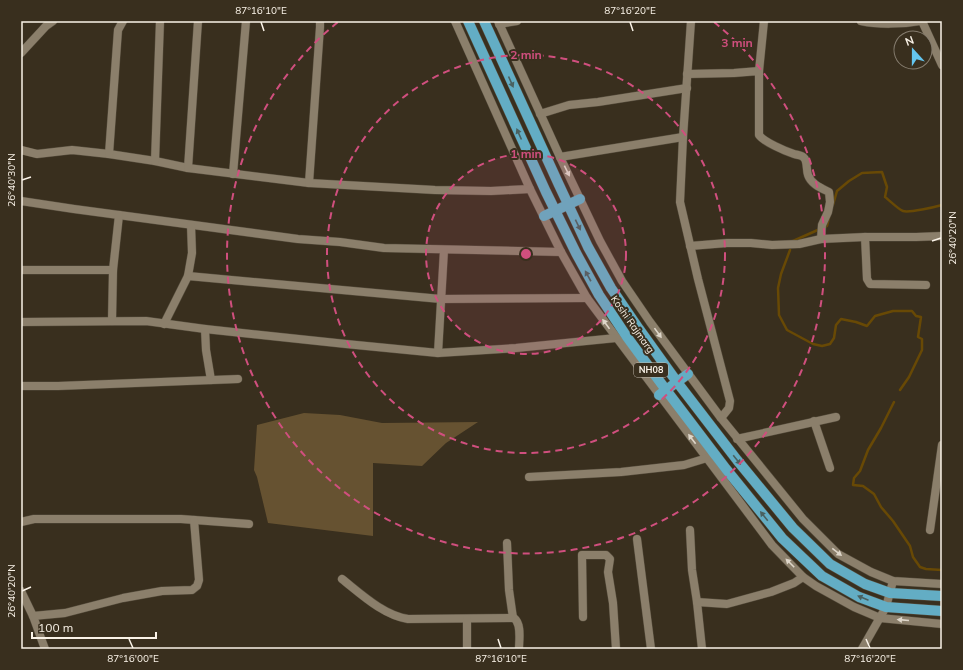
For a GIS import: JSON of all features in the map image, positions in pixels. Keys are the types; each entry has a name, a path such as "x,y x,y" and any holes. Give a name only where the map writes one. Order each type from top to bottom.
{"main road":[{"name":"Koshi Rajmarg","path":"468,21 533,165 576,253 599,295 662,392 710,456 782,538 822,576 859,597 886,607 942,611"},
{"name":"Koshi Rajmarg","path":"484,21 546,159 588,247 611,288 677,382 737,460 793,528 830,564 865,584 890,593 942,596"},
{"path":"544,216 580,199"},
{"path":"662,392 688,374"}],"street":[{"path":"21,53 46,26 53,21"},
{"path":"109,154 118,30 123,21"},
{"path":"155,161 160,21"},
{"path":"188,168 198,21"},
{"path":"233,174 246,21"},
{"path":"309,183 320,21"},
{"path":"455,21 530,189 561,252 587,298 616,338 662,392"},
{"path":"517,21 499,22 540,114 600,241 622,281 650,322 721,418 802,519 838,554 871,572 893,581 942,584"},
{"path":"691,21 680,202 698,279 730,401 729,408 721,418"},
{"path":"764,21 759,71 759,134 760,137 768,142 793,154 803,156 805,159 808,176 818,186 829,192 830,202 821,232"},
{"path":"861,21 868,23 906,24 918,21 942,65"},
{"path":"687,74 759,71"},
{"path":"540,114 570,105 686,88"},
{"path":"560,157 683,137"},
{"path":"21,150 37,154 72,150 109,154 188,168 309,183 435,190 491,191 530,189"},
{"path":"21,201 298,239 340,242 384,248 561,252"},
{"path":"112,321 113,270 119,214"},
{"path":"164,324 188,276 192,253 191,224"},
{"path":"690,246 727,243 772,245 799,244 821,232 865,237 942,236"},
{"path":"865,237 867,279 870,284 926,285"},
{"path":"438,353 444,250"},
{"path":"21,270 113,270"},
{"path":"188,276 441,299 587,298"},
{"path":"21,322 146,321 205,329 438,353 516,348 616,338"},
{"path":"205,329 206,350 211,380"},
{"path":"21,386 238,379"},
{"path":"737,439 836,417"},
{"path":"814,421 830,468"},
{"path":"930,530 942,445"},
{"path":"529,477 621,472 684,465 710,456 772,545 803,577 854,607 880,618 942,624"},
{"path":"21,522 34,519 181,519 249,524"},
{"path":"33,616 65,613 123,598 162,591 192,590 197,586 199,580 194,520"},
{"path":"690,530 692,570 702,649"},
{"path":"637,539 651,649"},
{"path":"507,543 509,590 513,618 519,625 519,649"},
{"path":"583,617 582,555 606,554 610,559 608,572 613,603 616,649"},
{"path":"697,602 727,604 772,592 794,583 803,577"},
{"path":"342,579 368,600 392,615 401,618 513,618"},
{"path":"862,649 886,607 893,581"},
{"path":"21,591 33,616 45,649"},
{"path":"467,619 467,649"}],"shaded area":[{"path":"304,413 340,415 382,423 478,422 446,443 422,466 373,463 373,536 268,523 254,470 257,425"}],"waterway":[{"path":"833,205 837,191 849,181 862,173 882,172 887,187 885,197 901,210 916,211 942,205"},
{"path":"824,227 827,226 829,218"},
{"path":"793,241 820,229"},
{"path":"790,250 781,274 778,288 779,315 787,330 813,344 822,346 830,344 834,338 836,325 841,319 867,326 875,316 893,311 912,311 916,316 921,317 918,337 922,339 922,350 909,377 900,390"},
{"path":"894,402 868,450 860,471 854,478 853,485 863,486 874,494 881,507 893,521 910,546 913,557 920,567 942,570"}]}
